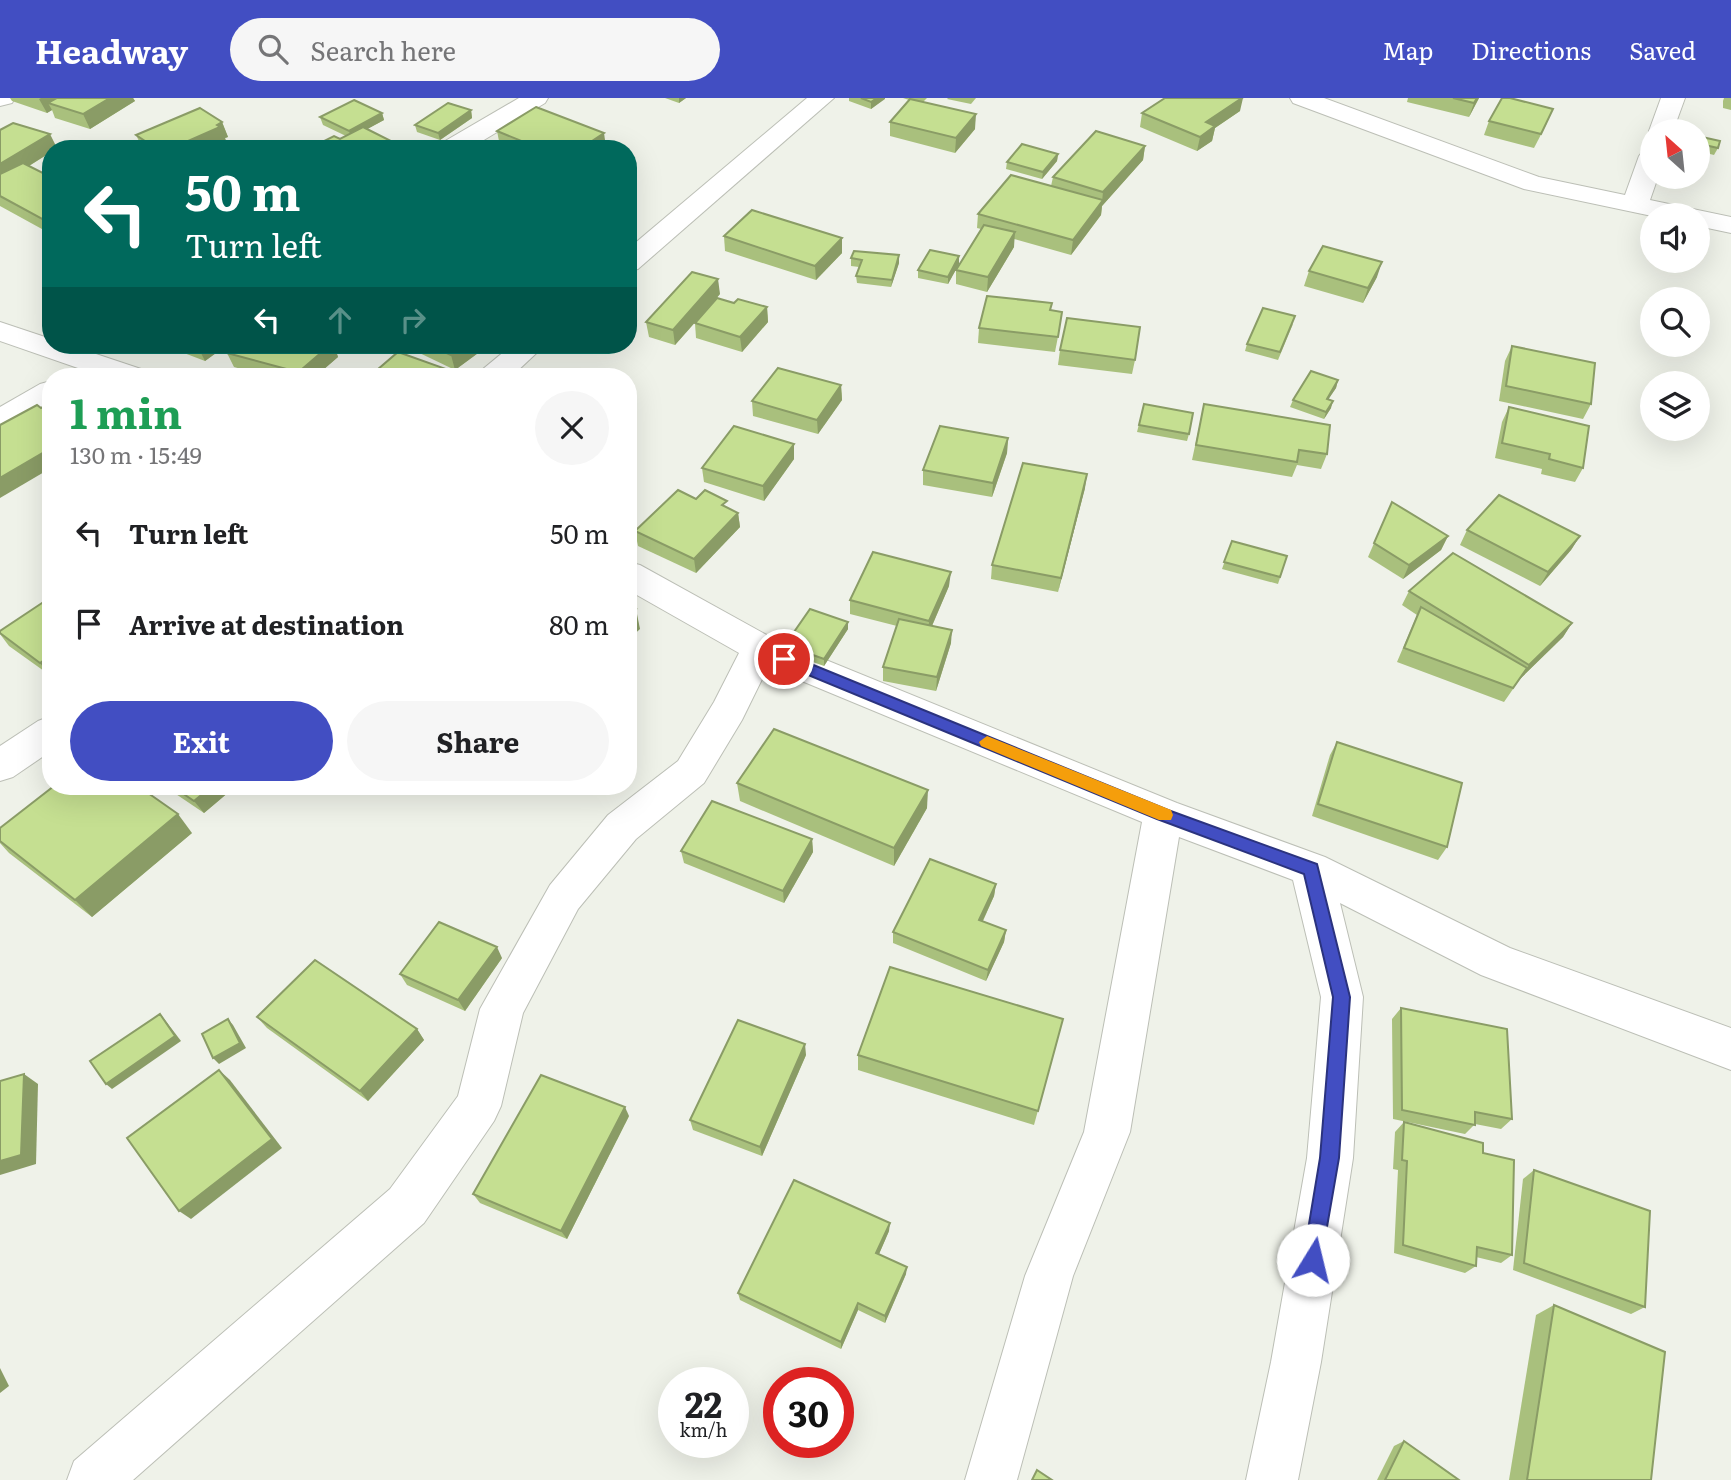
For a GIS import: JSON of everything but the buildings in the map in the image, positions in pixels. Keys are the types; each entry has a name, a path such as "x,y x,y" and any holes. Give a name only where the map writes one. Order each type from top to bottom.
{"street":[{"path":"466,140 536,98"},
{"path":"637,255 822,98"},
{"path":"1301,98 1532,184 1640,206"},
{"path":"1665,119 1673,98"},
{"path":"1634,205 1640,189"},
{"path":"1710,221 1731,225"},
{"path":"0,331 42,351"},
{"path":"49,354 80,368"},
{"path":"503,368 520,354"},
{"path":"0,420 42,396"},
{"path":"637,579 759,648 1163,814 1311,869 1496,962 1731,1049"},
{"path":"93,1480 407,1206 478,1106 502,1009 564,897 622,827 691,772 729,710 759,648"},
{"path":"0,766 42,738"},
{"path":"991,1480 1049,1276 1107,1132 1163,814"},
{"path":"1272,1480 1296,1363 1330,1158 1342,997 1311,869"}],"slow traffic":[{"path":"987,742 1165,815"}],"route":[{"path":"784,659 1163,814 1311,869 1342,997 1330,1158 1313,1260"}]}
